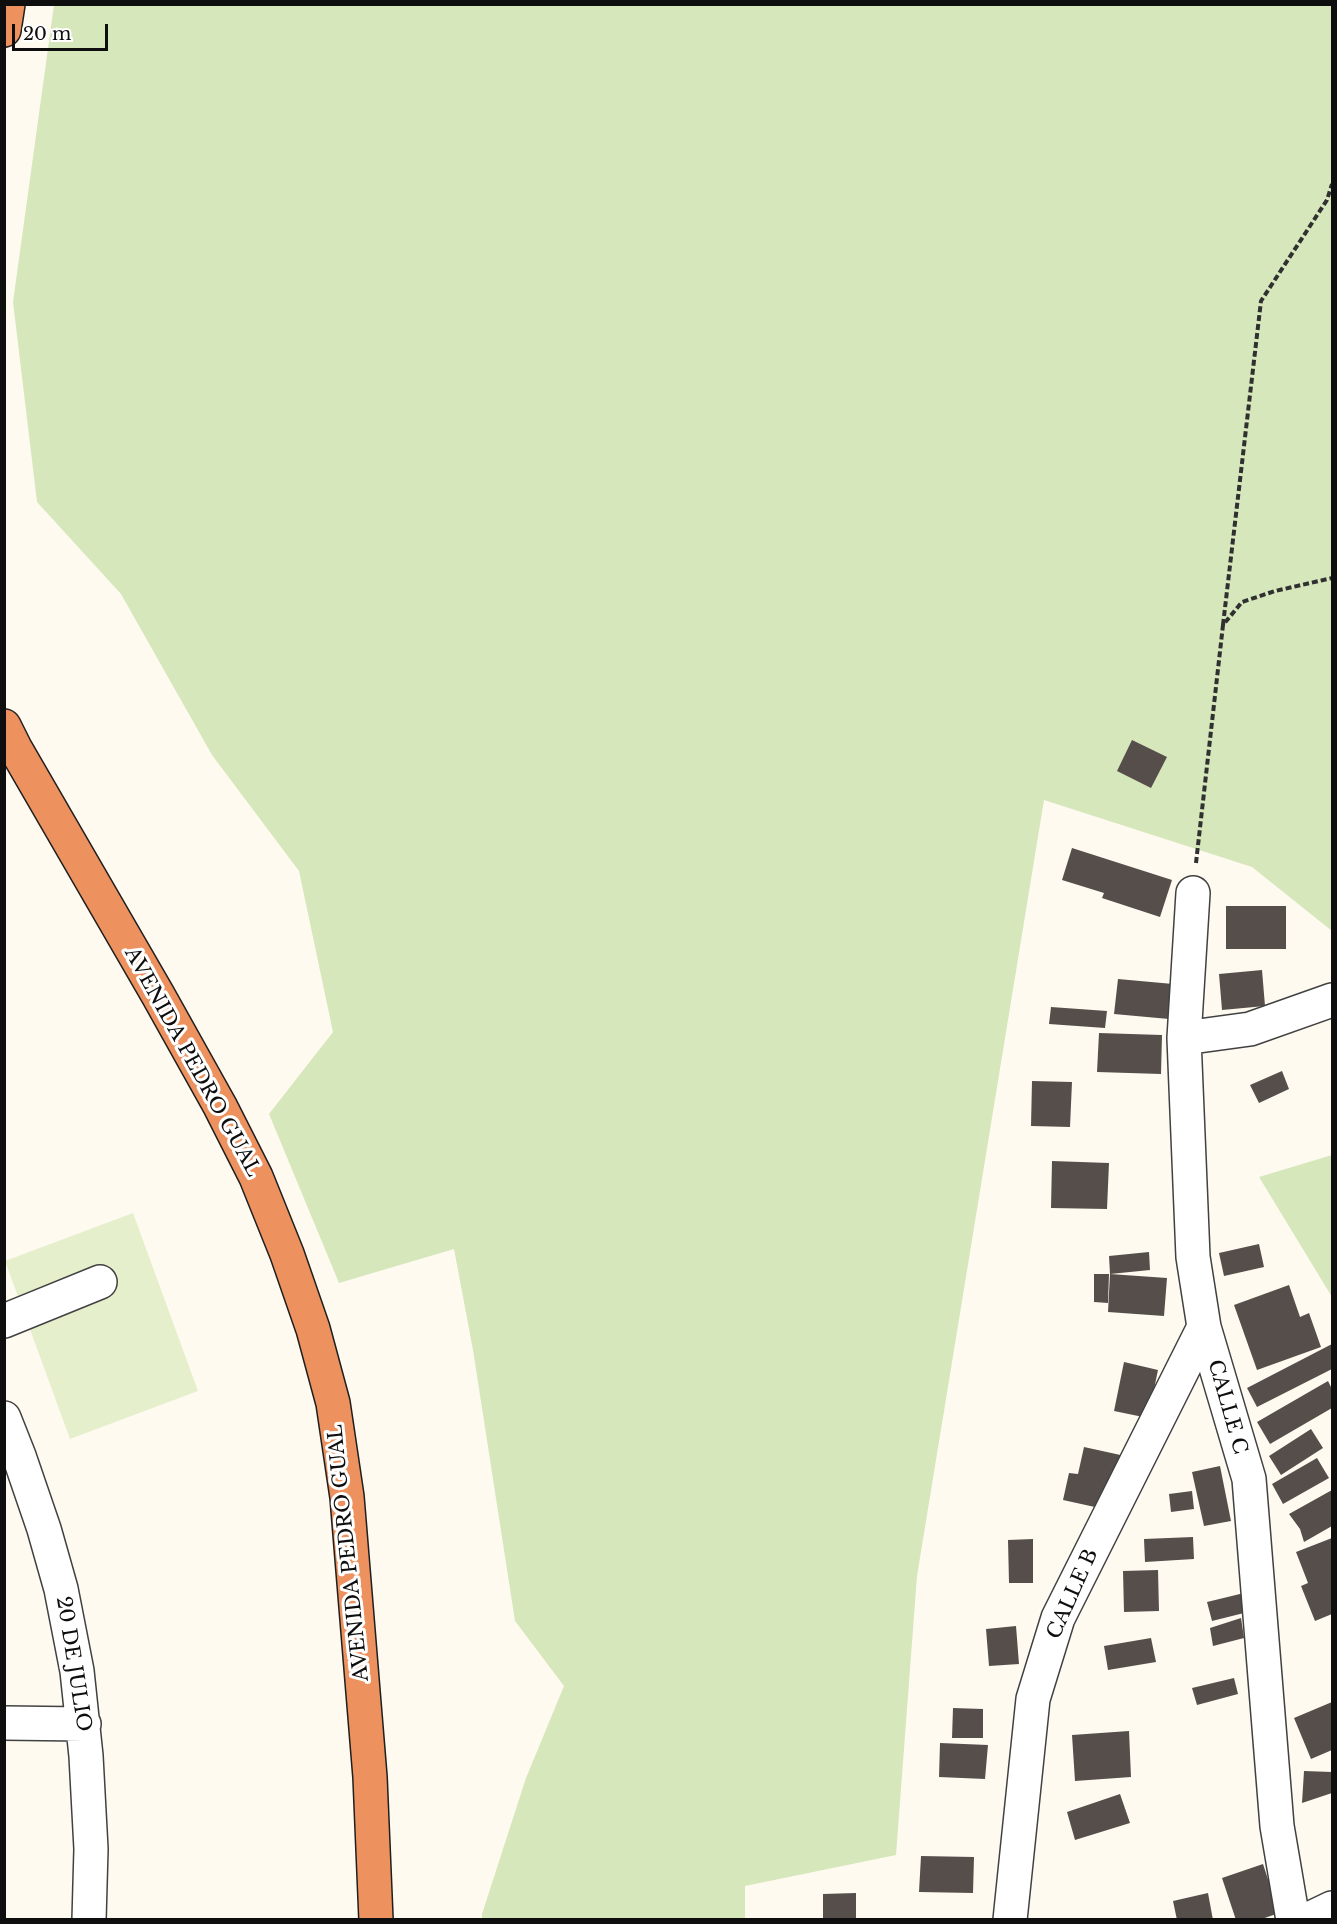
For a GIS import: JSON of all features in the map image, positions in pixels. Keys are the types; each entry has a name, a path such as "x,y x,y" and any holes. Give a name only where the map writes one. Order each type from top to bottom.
{"highway":[{"path":"4,30 8,4"},
{"name":"AVENIDA PEDRO GUAL","path":"4,726 220,1106 256,1177 287,1254 313,1329 333,1404 347,1497 370,1777 376,1920"}],"street":[{"name":"CALLE C","path":"1193,893 1184,1038 1193,1257 1204,1327 1249,1479 1277,1826 1293,1920"},
{"path":"1184,1038 1250,1029 1332,1000"},
{"path":"4,1320 100,1282"},
{"name":"CALLE B","path":"1010,1920 1033,1699 1058,1618 1204,1327"},
{"name":"20 DE JULIO","path":"4,1418 44,1529 62,1589 77,1671 84,1724 90,1849 90,1920"},
{"path":"4,1723 84,1724"},
{"path":"1307,1920 1332,1908"}],"path":[{"path":"1193,893 1261,301 1327,200 1332,184"},
{"path":"1223,626 1242,602 1275,591 1332,578"}],"green space":[{"path":"54,5 1332,5 1332,931 1252,867 1044,800 917,1576 896,1855 745,1886 745,1919 482,1919 526,1778 564,1686 515,1621 473,1350 454,1249 339,1283 269,1114 333,1032 299,871 212,755 121,594 37,502 13,302"},
{"path":"1332,1155 1332,1297 1259,1177"},
{"path":"133,1213 198,1391 70,1439 5,1261"}],"building":[{"path":"1132,740 1167,757 1151,788 1117,771"},
{"path":"1072,848 1172,880 1160,917 1102,898 1104,893 1062,880"},
{"path":"1226,906 1286,906 1286,949 1226,949"},
{"path":"1262,970 1265,1006 1222,1010 1219,974"},
{"path":"1118,979 1173,984 1169,1019 1114,1014"},
{"path":"1051,1007 1107,1011 1105,1028 1049,1024"},
{"path":"1099,1033 1162,1035 1161,1074 1097,1072"},
{"path":"1282,1071 1289,1089 1259,1103 1250,1085"},
{"path":"1032,1081 1072,1082 1070,1127 1031,1126"},
{"path":"1052,1161 1109,1163 1107,1209 1051,1208"},
{"path":"1259,1244 1264,1267 1224,1276 1219,1253"},
{"path":"1149,1252 1150,1270 1110,1274 1109,1256"},
{"path":"1094,1274 1109,1274 1108,1303 1094,1302"},
{"path":"1110,1274 1167,1278 1164,1316 1108,1312"},
{"path":"1289,1285 1300,1317 1309,1313 1321,1347 1257,1370 1234,1305"},
{"path":"1332,1344 1332,1369 1257,1407 1247,1388"},
{"path":"1124,1362 1158,1370 1148,1418 1114,1411"},
{"path":"1328,1381 1332,1389 1332,1408 1270,1444 1257,1422"},
{"path":"1311,1429 1323,1448 1281,1475 1269,1456"},
{"path":"1084,1447 1125,1456 1104,1509 1063,1500 1069,1473 1078,1474"},
{"path":"1317,1458 1329,1478 1283,1504 1272,1484"},
{"path":"1220,1466 1231,1521 1204,1526 1192,1472"},
{"path":"1332,1490 1332,1526 1304,1542 1300,1529 1289,1514"},
{"path":"1192,1491 1194,1509 1171,1512 1169,1494"},
{"path":"1193,1537 1194,1559 1145,1562 1144,1539"},
{"path":"1332,1538 1332,1614 1315,1621 1301,1586 1308,1583 1296,1552"},
{"path":"1033,1539 1033,1583 1009,1583 1008,1540"},
{"path":"1158,1570 1159,1611 1124,1612 1123,1571"},
{"path":"1244,1593 1248,1612 1212,1621 1207,1602"},
{"path":"1241,1618 1244,1638 1213,1646 1210,1628"},
{"path":"1016,1626 1019,1664 989,1666 986,1629"},
{"path":"1151,1638 1156,1662 1108,1670 1104,1646"},
{"path":"1234,1678 1238,1694 1197,1705 1192,1688"},
{"path":"1332,1702 1332,1750 1311,1759 1294,1718"},
{"path":"953,1708 983,1709 983,1738 952,1738"},
{"path":"1129,1731 1131,1777 1075,1781 1072,1735"},
{"path":"940,1743 988,1745 985,1779 939,1777"},
{"path":"1304,1771 1332,1772 1332,1793 1302,1803"},
{"path":"1120,1794 1130,1823 1075,1840 1067,1812"},
{"path":"921,1856 974,1857 973,1893 919,1892"},
{"path":"1263,1864 1279,1913 1259,1920 1236,1920 1222,1878"},
{"path":"856,1893 856,1920 823,1920 823,1894"},
{"path":"1208,1893 1213,1920 1177,1920 1173,1901"}]}
